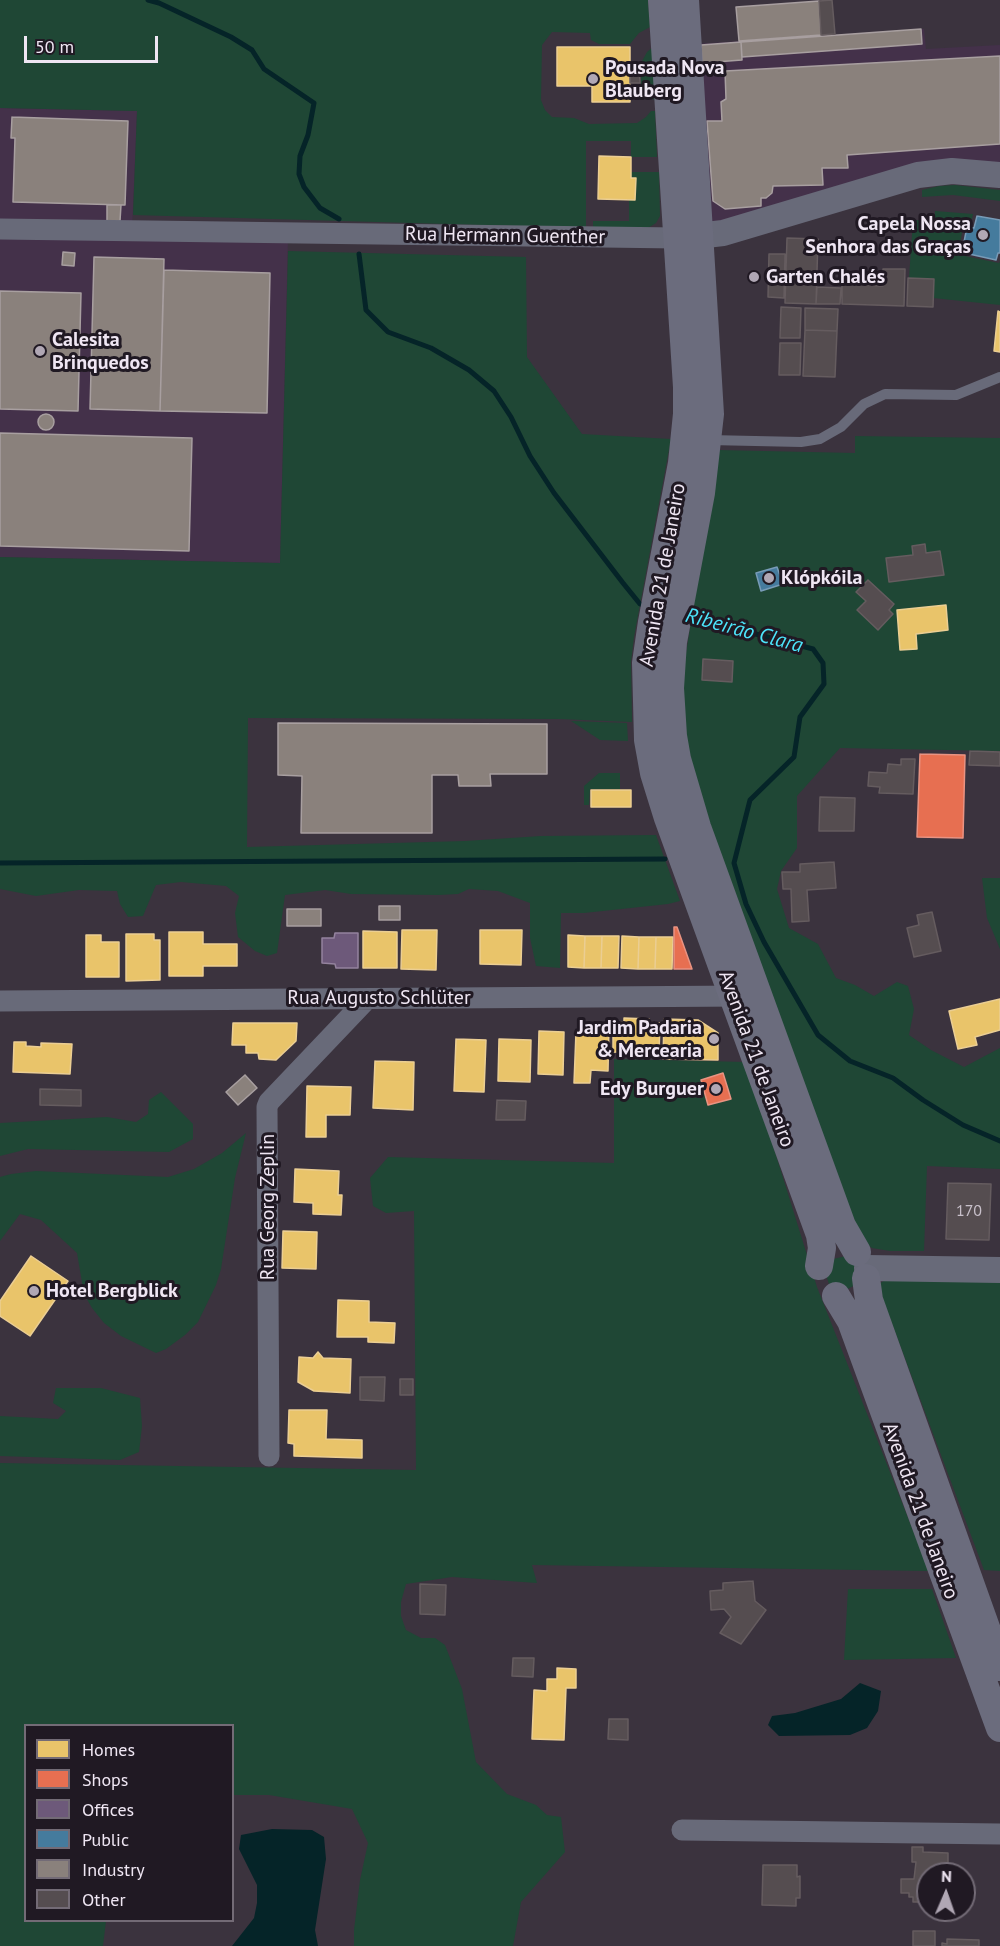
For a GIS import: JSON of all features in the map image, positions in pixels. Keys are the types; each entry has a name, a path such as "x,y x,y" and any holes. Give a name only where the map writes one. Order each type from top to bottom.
{"main road":[{"name":"Avenida 21 de Janeiro","path":"674,13 688,237 710,387 697,439 701,493 665,616 670,666 671,720 664,758 668,818 842,1226 863,1266 869,1300 1000,1666"},
{"name":"Avenida 21 de Janeiro","path":"745,996 820,1235 822,1248 819,1266"},
{"path":"850,1249 863,1266 864,1286 852,1295 836,1296 829,1293 820,1281 819,1266 828,1253 835,1250 850,1249"},
{"name":"Avenida 21 de Janeiro","path":"836,1296 851,1321 1000,1728"}],"street":[{"name":"Rua Hermann Guenther","path":"0,228 688,237 723,233 918,175 968,171 1000,175"},
{"name":"Rua Augusto Schlüter","path":"0,1001 745,996"},
{"name":"Rua Georg Zeplin","path":"269,1456 267,1107 269,1102 367,999"},
{"path":"863,1266 1000,1270"},
{"path":"682,1830 1000,1833"}],"lane":[{"path":"697,439 801,442 820,439 841,427 864,404 885,394 956,395 1000,377"}],"shaded area":[{"path":"924,29 926,49 1000,45 1000,171 968,167 707,232 696,44"},
{"path":"0,108 137,111 132,231 288,238 280,563 0,557"},
{"path":"860,1683 881,1691 878,1711 867,1728 850,1735 779,1736 768,1725 772,1716 795,1713 841,1699"},
{"path":"272,1829 312,1830 324,1837 326,1859 315,1930 318,1946 232,1946 254,1918 257,1903 257,1885 239,1849 241,1835"}],"green space":[{"path":"0,0 648,0 650,27 639,33 630,44 599,44 591,40 590,33 552,32 542,45 541,100 545,110 552,117 574,118 589,124 637,123 651,111 655,111 657,157 631,157 631,141 586,141 586,228 133,215 137,111 0,108"},
{"path":"653,47 655,100 649,98 641,88 641,63"},
{"path":"631,172 659,172 660,216 656,223 648,228 593,228 593,221 629,221 629,199 635,199 636,179 631,178"},
{"path":"955,185 1000,190 1000,201 953,195 922,197 922,190"},
{"path":"935,211 973,214 971,223 964,222 960,244 966,246 965,256 999,263 1000,261 1000,305 933,298 933,279 909,278 913,220 934,221"},
{"path":"288,251 526,257 527,357 582,434 671,439 634,637 631,662 632,722 559,719 248,718 247,847 465,841 541,836 656,835 680,901 584,913 561,913 560,968 536,966 530,938 530,903 498,891 469,889 458,894 439,895 351,894 325,890 285,895 277,953 267,956 255,951 238,937 235,913 239,896 226,886 181,882 156,885 143,916 128,917 120,904 117,891 79,890 36,896 0,889 0,557 280,563"},
{"path":"855,436 1000,438 1000,751 840,748 797,796 797,848 781,871 777,889 789,928 818,944 836,978 855,985 874,996 897,982 908,986 914,1009 909,1035 931,1050 964,1067 1000,1048 1000,1169 927,1166 924,1251 890,1251 872,1248 858,1238 705,819 688,751 683,712 684,666 718,450 855,453"},
{"path":"571,721 627,723 628,741 600,740"},
{"path":"599,773 620,773 620,789 590,789 589,805 584,805 584,786"},
{"path":"982,878 1000,878 1000,949 987,918"},
{"path":"614,1059 747,1062 817,1287 929,1571 532,1565 537,1583 452,1577 406,1584 401,1602 401,1616 406,1630 421,1638 435,1638 445,1645 462,1689 476,1762 507,1794 536,1805 547,1815 561,1817 565,1852 521,1902 513,1946 354,1946 360,1880 368,1843 352,1809 269,1795 234,1795 234,1724 24,1724 24,1922 106,1922 103,1946 0,1946 0,1463 416,1470 414,1211 386,1213 373,1206 370,1178 388,1157 614,1163"},
{"path":"161,1092 193,1124 193,1139 169,1152 28,1149 0,1156 0,1123 107,1117 136,1122 148,1114 149,1100"},
{"path":"246,1133 235,1178 221,1269 216,1285 198,1322 166,1349 156,1353 121,1336 104,1323 84,1294 77,1253 41,1220 20,1214 0,1241 0,1177 36,1171 168,1177 194,1169 222,1153"},
{"path":"846,1256 857,1264 855,1285 846,1290 829,1284 826,1275 833,1259"},
{"path":"885,1280 1000,1282 1000,1571 984,1570 879,1289 879,1284"},
{"path":"56,1388 101,1388 140,1398 142,1426 139,1452 120,1460 0,1456 0,1416 58,1419 66,1411 53,1403"},
{"path":"848,1589 932,1589 956,1658 844,1660"}],"building: Homes":[{"name":"Pousada Nova Blauberg","path":"557,47 630,47 630,102 592,102 592,86 557,86"},
{"path":"599,156 631,157 631,178 636,178 635,200 598,199"},
{"path":"998,311 1000,312 1000,352 994,351"},
{"path":"946,605 948,630 916,634 917,649 900,650 897,610"},
{"path":"591,790 631,790 631,807 591,807"},
{"path":"402,930 437,930 436,970 401,969"},
{"path":"480,930 522,930 521,965 480,964"},
{"path":"363,931 397,932 397,968 363,968"},
{"path":"169,932 203,932 203,944 237,944 237,966 203,966 203,976 169,976"},
{"path":"126,934 154,934 154,940 160,940 160,980 126,981"},
{"path":"86,935 101,935 101,942 119,942 119,977 86,977"},
{"path":"568,935 585,936 584,968 568,967"},
{"path":"585,936 602,936 601,968 584,968"},
{"path":"602,936 619,936 618,968 601,968"},
{"path":"622,936 639,937 638,969 621,968"},
{"path":"639,937 656,937 655,969 638,969"},
{"path":"656,937 673,937 672,969 655,969"},
{"path":"1000,999 1000,1030 975,1037 977,1045 958,1049 949,1011"},
{"path":"624,1018 649,1019 649,1022 660,1023 659,1053 613,1052 613,1022 624,1022"},
{"path":"664,1019 698,1020 718,1033 718,1060 663,1059"},
{"path":"233,1023 297,1023 296,1041 276,1060 259,1059 258,1053 246,1053 246,1045 232,1045"},
{"path":"592,1025 609,1026 608,1071 591,1070 590,1083 574,1083 576,1032 592,1033"},
{"path":"539,1031 564,1032 563,1075 538,1074"},
{"path":"456,1039 486,1040 484,1092 454,1091"},
{"path":"499,1039 531,1040 530,1082 498,1081"},
{"path":"14,1042 26,1042 26,1046 41,1047 41,1043 72,1044 70,1074 13,1072"},
{"path":"375,1061 414,1062 413,1110 373,1108"},
{"path":"307,1086 351,1087 350,1115 326,1115 326,1137 306,1137"},
{"path":"295,1169 339,1171 338,1195 342,1195 341,1215 313,1214 313,1203 294,1202"},
{"path":"283,1231 317,1232 316,1269 282,1268"},
{"name":"Hotel Bergblick","path":"31,1256 68,1281 30,1336 0,1316 0,1301"},
{"path":"338,1300 369,1301 369,1322 395,1323 394,1343 368,1342 368,1337 337,1337"},
{"path":"318,1352 323,1358 351,1359 350,1393 314,1391 298,1382 299,1357 313,1358"},
{"path":"289,1410 327,1410 326,1439 362,1440 362,1458 294,1456 294,1444 288,1443"},
{"path":"557,1668 576,1669 576,1688 566,1688 564,1740 532,1739 534,1690 547,1691 547,1679 557,1679"}],"building: Shops":[{"path":"920,754 965,755 963,838 917,837"},
{"path":"674,927 677,927 692,969 674,969"},
{"name":"Edy Burguer","path":"723,1073 731,1099 708,1105 701,1080"}],"building: Offices":[{"path":"335,933 358,933 358,968 336,968 335,964 322,963 322,938 334,938"}],"building: Public":[{"name":"Capela Nossa Senhora das Graças","path":"977,216 1000,220 1000,253 996,260 969,254 971,243 964,242 967,227 974,228"},
{"path":"777,567 783,584 761,591 756,573"}],"building: Industry":[{"path":"819,1 821,35 739,41 736,7"},
{"path":"921,29 922,44 742,57 741,42"},
{"path":"741,42 742,60 702,63 701,45"},
{"path":"1000,56 1000,144 847,155 848,168 822,168 823,185 773,186 772,193 766,198 761,198 761,206 725,209 713,201 707,121 722,121 721,102 726,99 725,71"},
{"path":"12,117 128,121 125,205 13,202 15,138 11,138"},
{"path":"107,205 121,205 120,221 107,221"},
{"path":"63,252 75,253 74,266 62,265"},
{"path":"94,257 164,259 160,411 90,409"},
{"path":"164,270 270,273 267,413 160,411"},
{"name":"Calesita Brinquedos","path":"0,291 81,293 78,411 0,409"},
{"path":"46,414 54,422 46,430 38,422"},
{"path":"0,433 192,438 189,551 0,546"},
{"path":"278,723 547,724 547,774 490,774 491,786 459,786 458,775 432,775 432,833 301,833 302,776 278,775"},
{"path":"379,906 400,906 400,920 379,920"},
{"path":"287,909 321,909 321,926 287,926"},
{"path":"245,1075 257,1088 238,1105 226,1092"}],"building: Other":[{"path":"832,0 835,34 821,35 819,1"},
{"path":"630,65 639,65 640,83 630,83"},
{"path":"787,238 818,239 816,304 785,303"},
{"path":"769,254 785,254 784,298 768,297"},
{"path":"883,269 905,269 904,306 842,304 842,284 883,286"},
{"path":"908,278 934,279 933,307 907,306"},
{"path":"817,287 841,288 840,304 816,304"},
{"path":"781,307 801,308 800,338 780,338"},
{"path":"805,308 838,309 837,331 805,330"},
{"path":"805,330 837,331 835,377 803,376"},
{"path":"780,343 801,343 800,375 779,375"},
{"path":"925,544 926,553 940,551 944,575 889,582 886,558 913,555 912,546"},
{"path":"868,580 894,604 889,610 893,614 878,630 857,610 866,601 856,592"},
{"path":"703,659 733,661 732,682 702,680"},
{"path":"970,751 1000,752 1000,766 969,765"},
{"path":"901,759 915,759 913,794 879,793 880,787 868,786 869,772 887,773 888,764 901,765"},
{"path":"820,797 855,798 854,831 819,831"},
{"path":"834,862 836,888 807,890 809,921 792,922 791,889 783,889 782,872 800,872 800,864"},
{"path":"932,912 941,951 914,957 907,928 919,925 917,915"},
{"path":"40,1089 81,1090 81,1106 40,1105"},
{"path":"497,1100 526,1101 525,1120 496,1120"},
{"path":"948,1183 991,1184 989,1240 946,1239"},
{"path":"360,1377 385,1377 384,1401 360,1400"},
{"path":"400,1379 413,1379 413,1395 400,1395"},
{"path":"753,1581 755,1601 766,1610 741,1644 720,1633 731,1617 724,1609 711,1610 710,1591 723,1590 723,1583"},
{"path":"420,1584 446,1585 445,1615 420,1614"},
{"path":"513,1658 534,1658 533,1677 512,1676"},
{"path":"609,1719 628,1719 628,1740 608,1739"},
{"path":"912,1847 923,1847 923,1852 948,1853 948,1862 912,1862"},
{"path":"916,1862 916,1902 913,1902 913,1897 909,1897 909,1893 901,1893 901,1879 914,1879"},
{"path":"763,1865 797,1865 797,1877 800,1876 800,1898 796,1898 796,1906 762,1905"},
{"path":"913,1931 935,1931 935,1946 913,1946"},
{"path":"947,1939 979,1940 979,1946 942,1946 942,1943 947,1944"}],"waterway":[{"name":"Ribeirão Clara","path":"148,0 231,37 252,50 264,69 314,103 308,135 300,156 299,174 304,187 320,208 339,219"},
{"name":"Ribeirão Clara","path":"359,254 366,310 388,332 431,348 469,370 494,391 511,417 530,456 554,493 640,604 646,606"},
{"name":"Ribeirão Clara","path":"687,616 813,649 823,663 824,684 800,717 794,757 750,800 734,863 746,904 764,942 818,1035 850,1061 893,1078 963,1125 1000,1141"},
{"path":"0,863 665,859"}],"place":[{"name":"Pousada Nova Blauberg","path":"593,79"},
{"name":"Capela Nossa Senhora das Graças","path":"983,235"},
{"name":"Garten Chalés","path":"754,277"},
{"name":"Calesita Brinquedos","path":"40,351"},
{"name":"Klópkóila","path":"769,578"},
{"name":"Jardim Padaria & Mercearia","path":"714,1039"},
{"name":"Edy Burguer","path":"716,1089"},
{"name":"Hotel Bergblick","path":"34,1291"}]}
